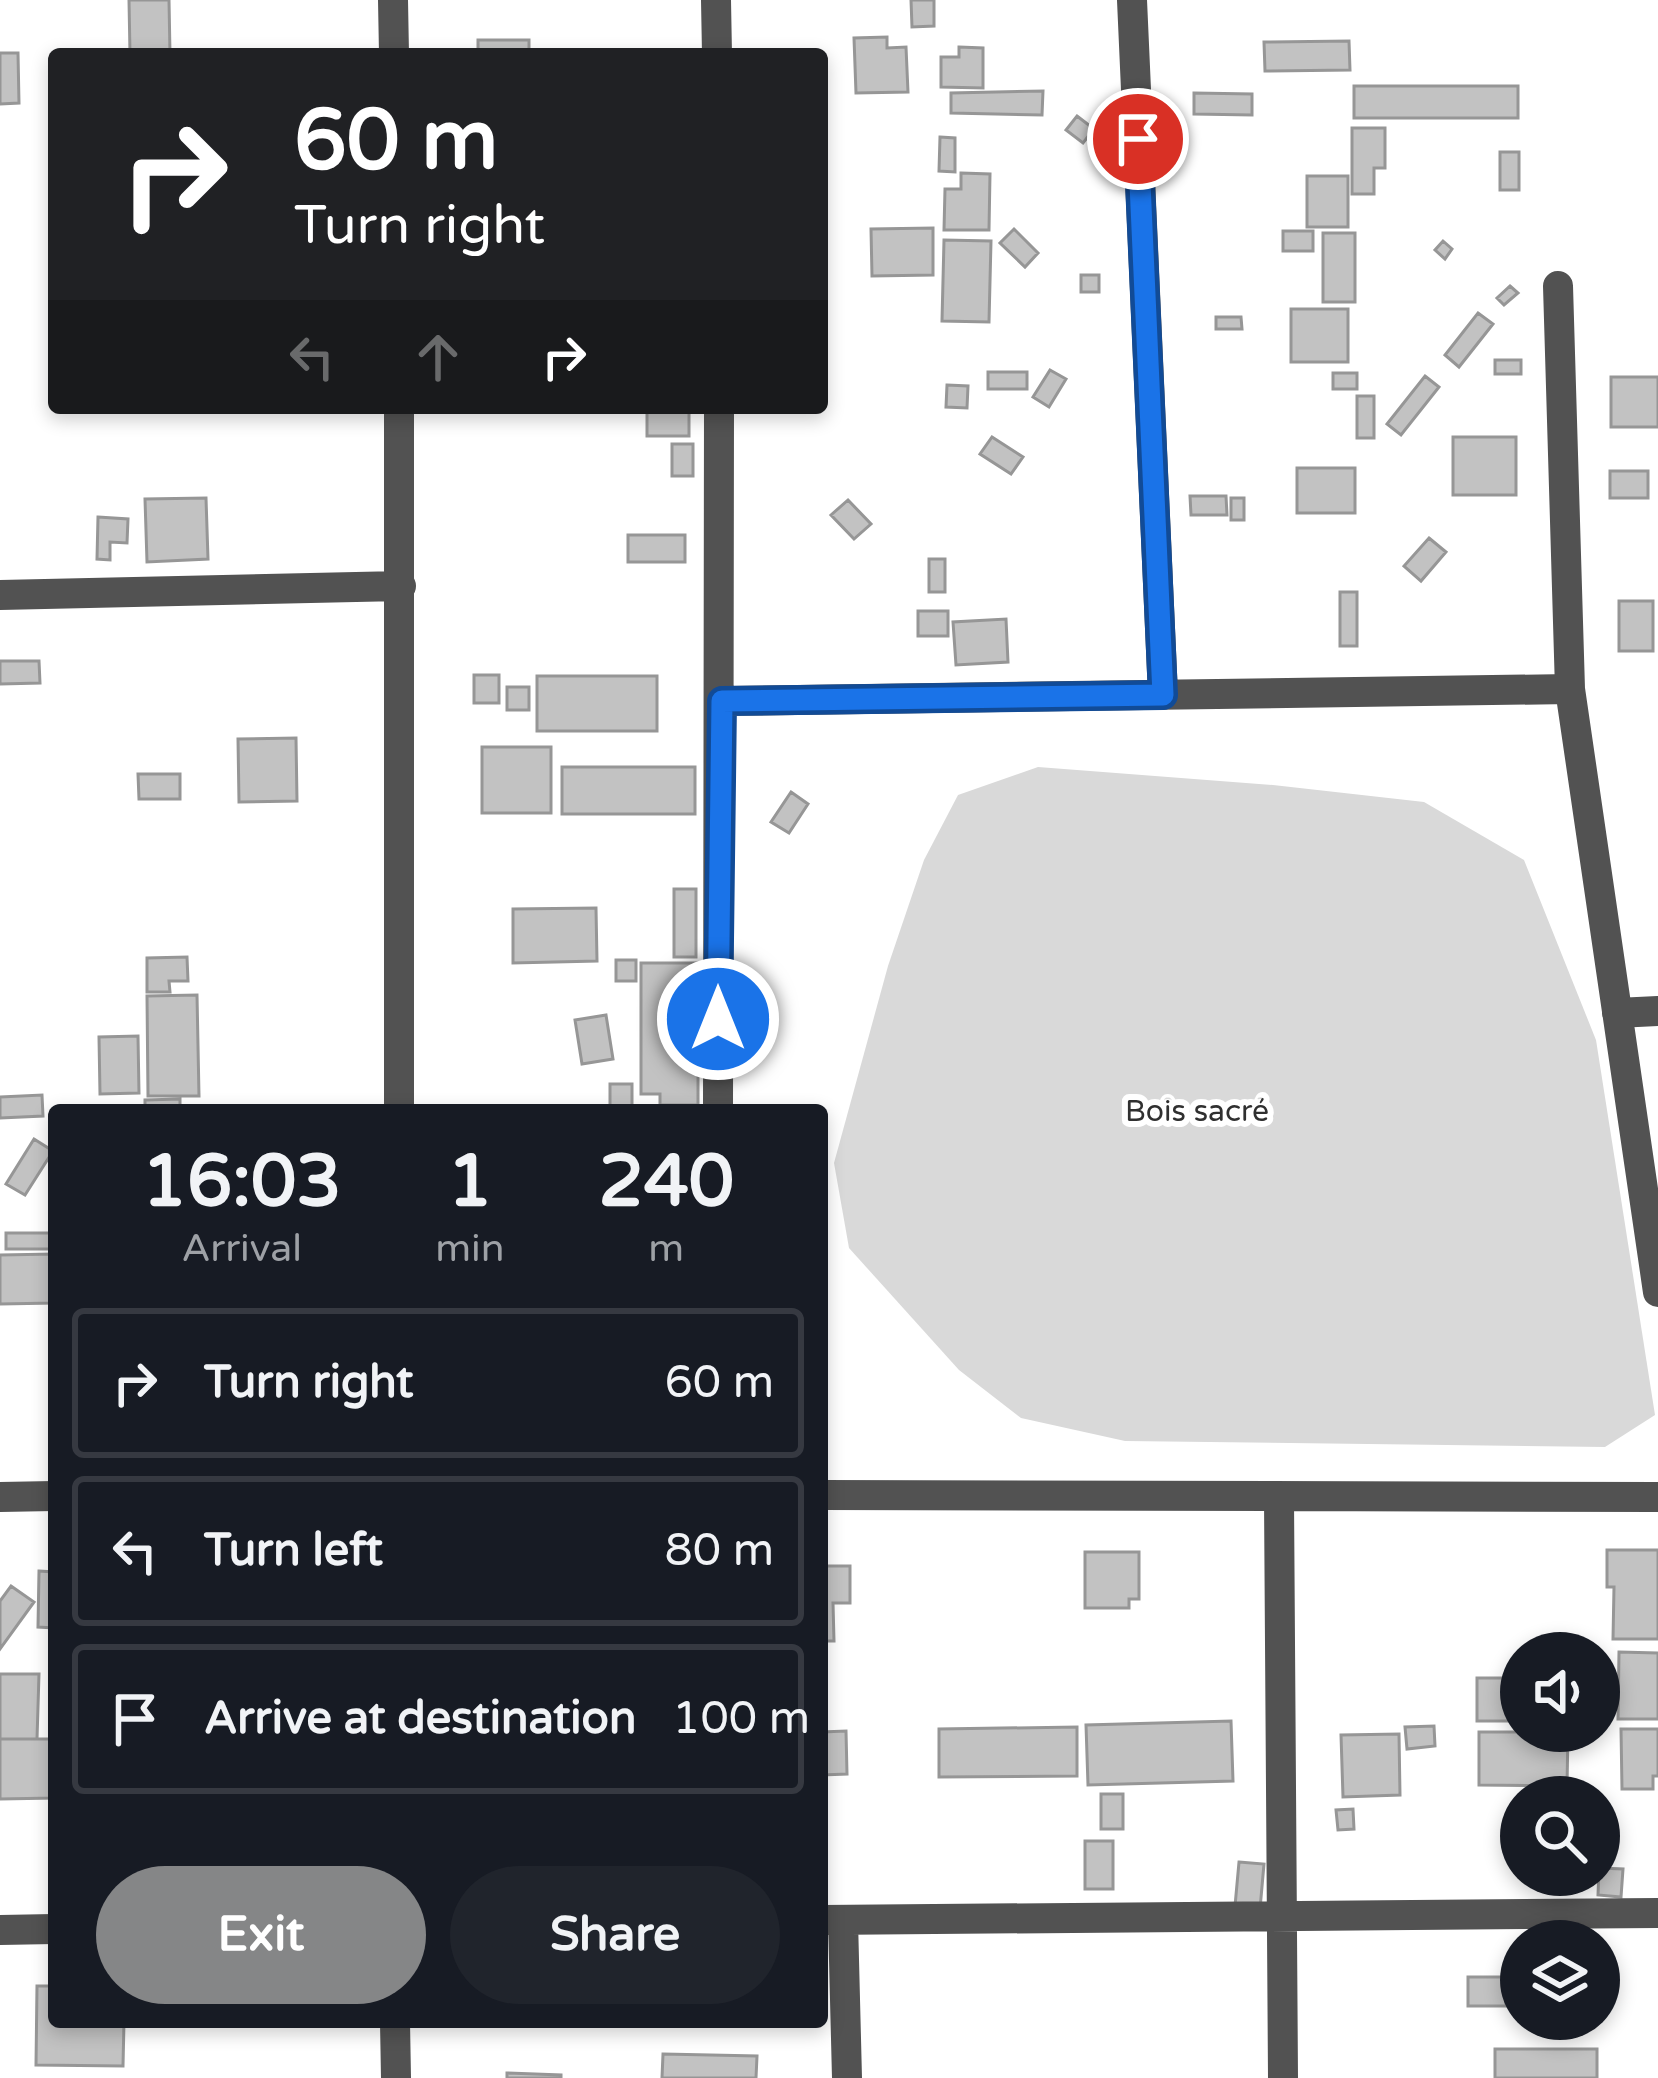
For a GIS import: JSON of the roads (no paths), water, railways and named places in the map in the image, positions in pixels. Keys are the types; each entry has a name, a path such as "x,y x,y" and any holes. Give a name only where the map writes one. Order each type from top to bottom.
{"street":[{"path":"393,0 394,48"},
{"path":"716,0 717,48"},
{"path":"1132,0 1163,695"},
{"path":"1558,286 1570,689 1658,1292"},
{"path":"399,414 399,1104"},
{"path":"718,1104 719,414"},
{"path":"0,595 401,586"},
{"path":"722,701 1570,689"},
{"path":"1617,1013 1658,1011"},
{"path":"828,1495 1658,1497"},
{"path":"0,1497 48,1496"},
{"path":"1279,1498 1282,2078"},
{"path":"847,2078 832,1920 1658,1913"},
{"path":"0,1930 48,1930"},
{"path":"395,2028 396,2078"}],"park label":[{"name":"Bois sacré","path":"1197,1111"}]}
